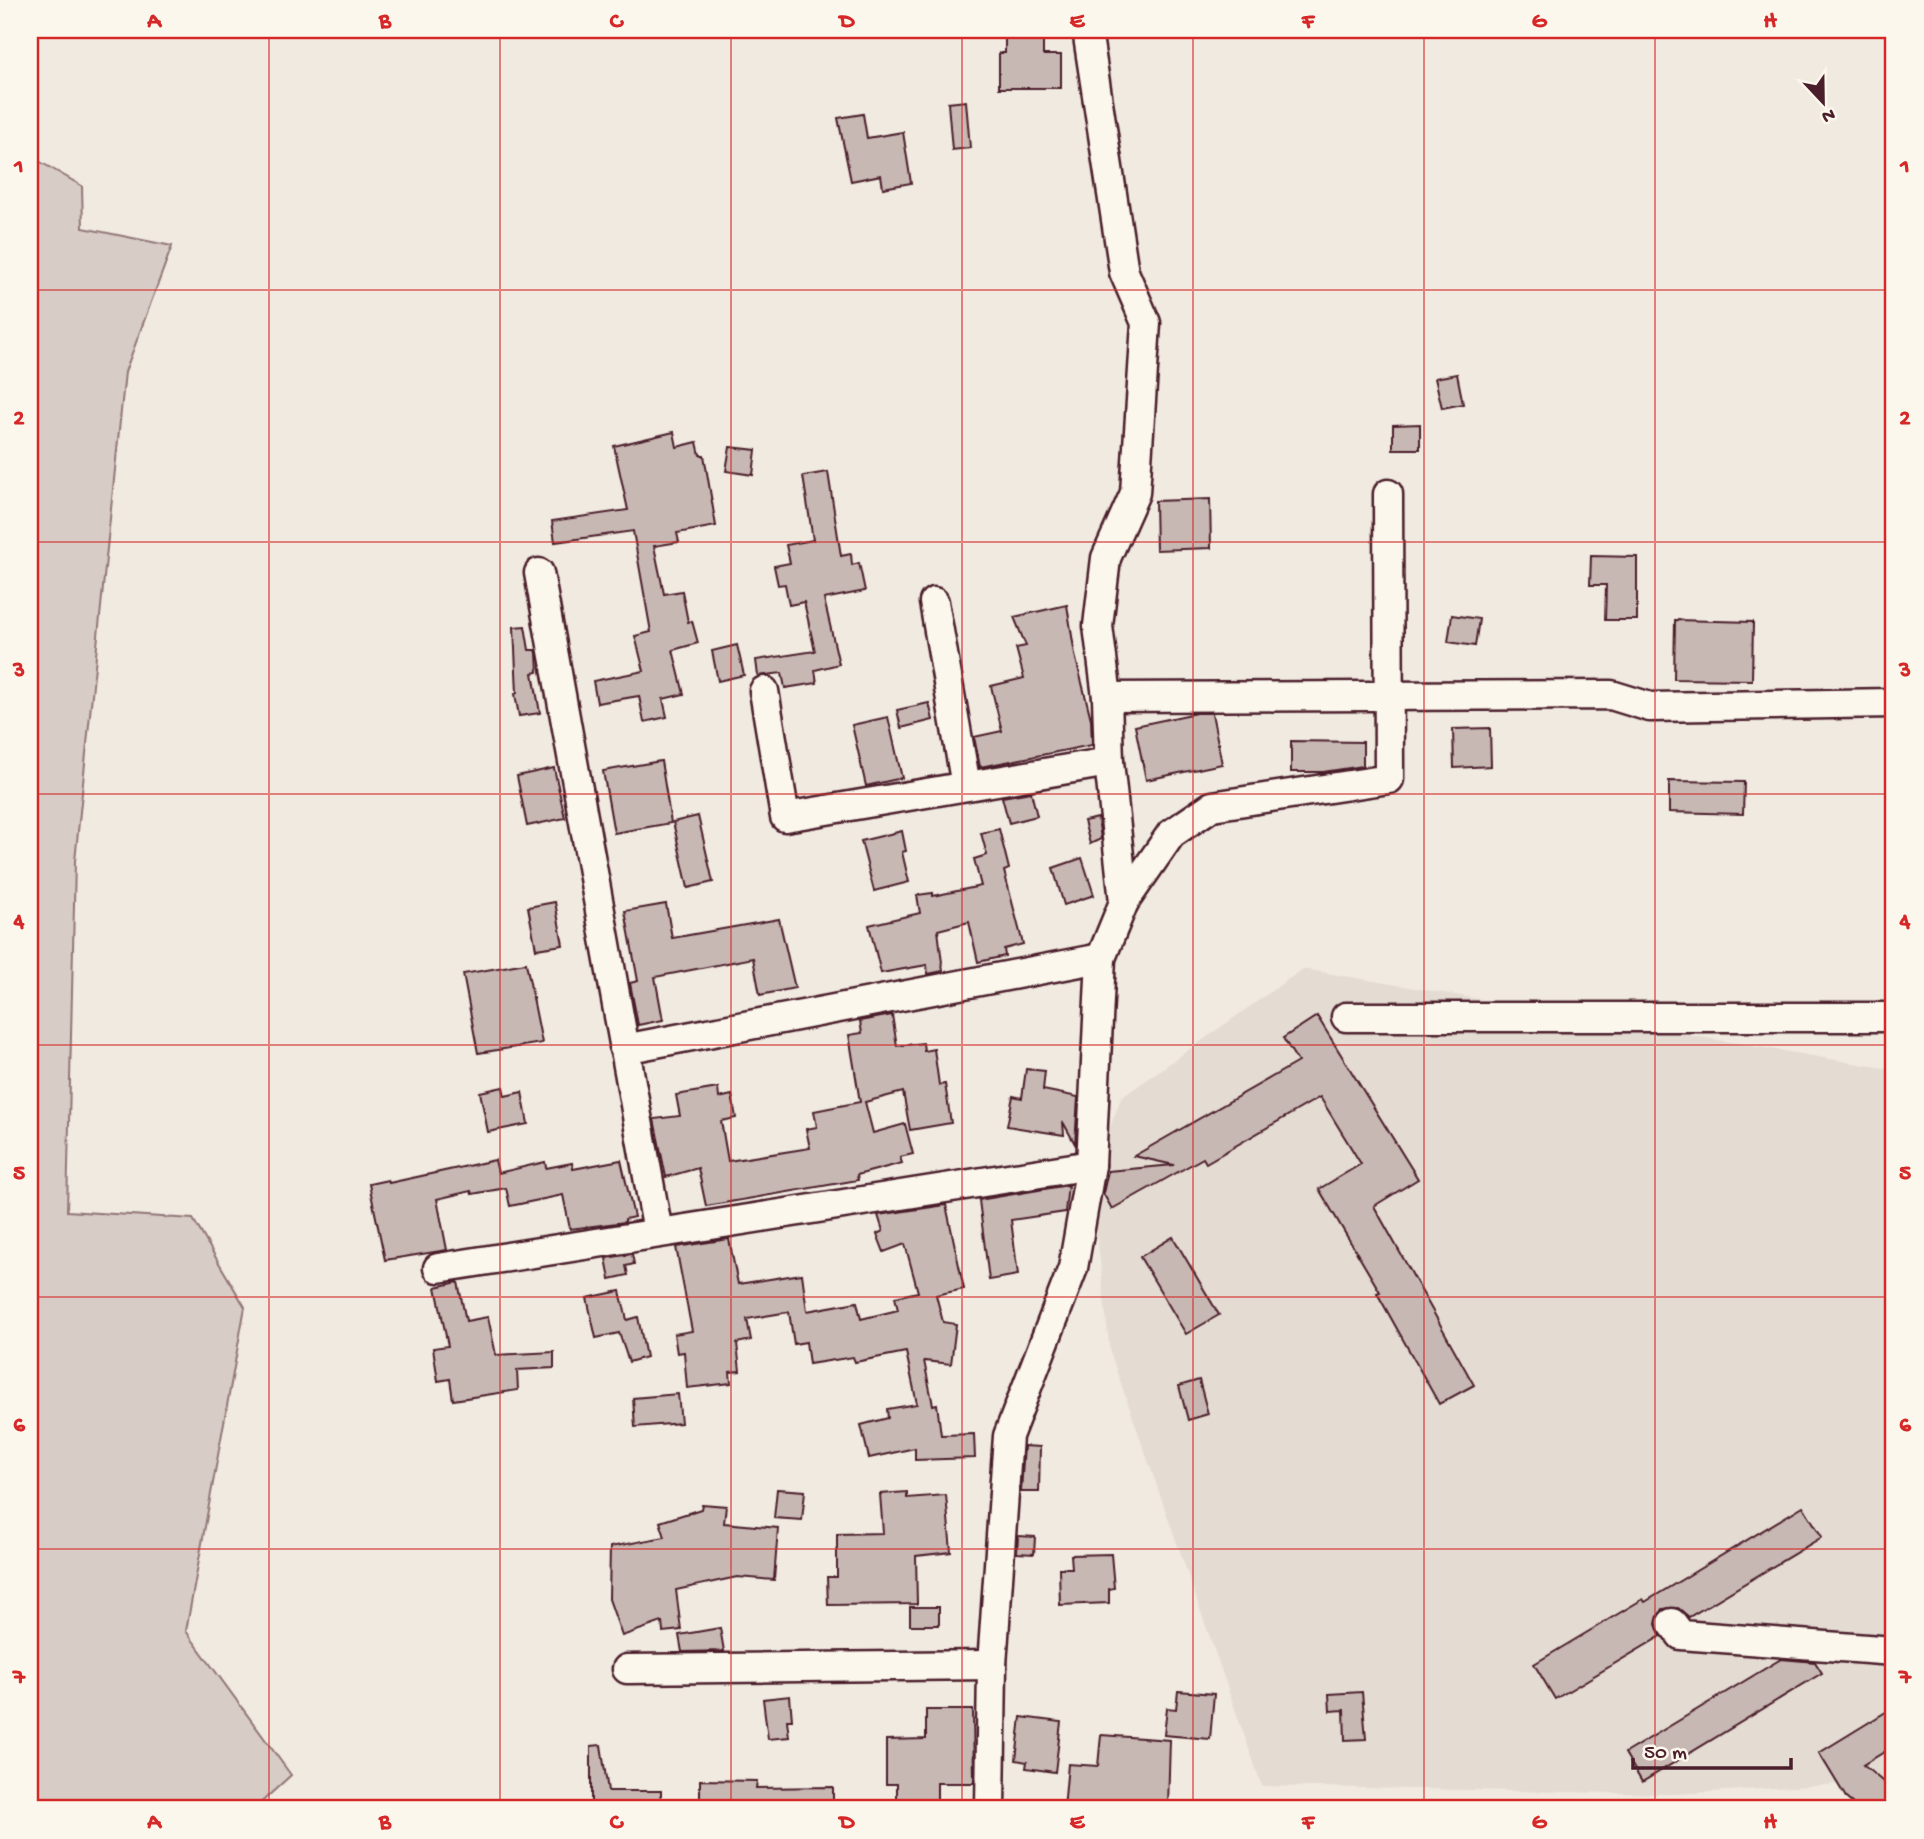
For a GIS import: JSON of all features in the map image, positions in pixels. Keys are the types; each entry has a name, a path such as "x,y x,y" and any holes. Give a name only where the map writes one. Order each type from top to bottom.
{"street":[{"path":"1087,30 1124,272 1146,323 1135,493 1106,558 1098,626 1107,697 1109,762 1124,902"},
{"path":"990,1809 992,1665 1008,1436 1073,1268 1091,1165 1101,958 1124,902 1171,834 1212,806 1388,779 1388,494"},
{"path":"539,573 658,1232"},
{"path":"934,602 965,786"},
{"path":"764,691 785,817 1109,762"},
{"path":"1107,697 1611,695 1650,707 1894,703"},
{"path":"624,1049 1101,958"},
{"path":"1346,1017 1894,1017"},
{"path":"438,1268 1091,1165"},
{"path":"1672,1623 1681,1635 1894,1651"},
{"path":"627,1669 992,1665"}],"shaded area":[{"path":"30,156 82,186 83,228 172,246 125,372 75,861 67,1211 193,1219 245,1307 186,1631 291,1775 254,1809 30,1809"},
{"path":"1303,969 1894,1070 1894,1781 1675,1794 1262,1786 1110,1352 1091,1179 1121,1098"}],"building":[{"path":"1005,30 1043,30 1043,55 1061,55 1061,88 999,88 999,53 1005,53"},
{"path":"966,101 970,148 952,150 948,103"},
{"path":"863,114 867,138 903,132 911,183 883,188 881,175 851,181 838,118"},
{"path":"1457,374 1463,404 1442,408 1435,378"},
{"path":"1420,424 1420,449 1393,449 1393,425"},
{"path":"674,432 677,447 697,442 700,455 704,455 716,526 677,533 679,542 654,546 664,594 682,591 688,622 692,621 698,643 673,650 684,694 663,699 667,717 644,722 639,696 597,703 593,681 644,671 635,636 651,632 633,531 555,542 552,521 628,510 614,446"},
{"path":"730,447 756,450 753,475 726,471"},
{"path":"828,472 841,556 851,554 852,565 859,563 865,591 824,599 839,664 815,670 817,683 785,688 782,673 758,676 756,660 815,651 804,602 789,605 785,584 778,585 774,566 790,563 786,545 813,540 803,476"},
{"path":"1210,499 1211,548 1156,550 1155,501"},
{"path":"1591,556 1637,557 1637,620 1605,620 1606,585 1590,585"},
{"path":"1067,605 1075,655 1091,719 1092,745 980,767 974,737 1002,731 991,686 1024,678 1016,648 1026,646 1014,617"},
{"path":"1452,615 1479,619 1475,646 1448,642"},
{"path":"1675,620 1753,622 1752,680 1674,679"},
{"path":"525,626 529,650 536,650 537,653 538,672 533,673 540,713 519,716 515,694 514,627"},
{"path":"737,645 744,675 718,681 712,651"},
{"path":"929,703 933,720 901,728 897,710"},
{"path":"1196,713 1212,713 1222,764 1146,780 1135,726"},
{"path":"888,717 902,778 866,786 852,725"},
{"path":"1490,728 1491,766 1454,768 1453,729"},
{"path":"1291,741 1363,742 1363,766 1323,772 1291,772"},
{"path":"661,761 671,823 614,833 603,771"},
{"path":"554,768 565,818 527,826 517,776"},
{"path":"1669,781 1744,782 1743,814 1669,812"},
{"path":"1031,792 1037,816 1009,823 1002,797"},
{"path":"698,816 713,882 688,888 673,822"},
{"path":"1098,818 1101,839 1090,844 1084,821"},
{"path":"999,829 1009,869 1004,871 1023,944 1004,949 1005,956 978,962 969,922 938,930 943,971 928,974 927,965 881,973 869,925 920,913 917,895 933,893 933,896 981,886 974,859 987,855 981,833"},
{"path":"902,831 906,851 902,852 909,882 874,891 861,841"},
{"path":"1082,858 1094,895 1064,905 1053,868"},
{"path":"555,902 563,945 536,949 528,907"},
{"path":"666,904 672,938 779,919 795,988 760,995 753,958 655,977 663,1020 638,1025 630,983 638,981 625,911"},
{"path":"526,963 542,1043 478,1053 463,974"},
{"path":"892,1015 897,1046 923,1043 924,1051 934,1049 939,1085 945,1084 951,1123 910,1130 903,1092 865,1102 873,1133 905,1124 913,1154 900,1157 902,1163 857,1175 858,1180 706,1206 698,1168 666,1177 654,1119 680,1116 676,1095 718,1088 719,1098 732,1095 736,1118 721,1121 728,1161 810,1148 806,1129 817,1127 814,1111 860,1102 849,1035 862,1033 860,1021"},
{"path":"1317,1016 1418,1179 1374,1206 1474,1385 1439,1404 1377,1293 1380,1292 1319,1189 1361,1164 1320,1097 1206,1163 1203,1158 1112,1209 1103,1193 1108,1171 1174,1165 1134,1156 1298,1062 1283,1038"},
{"path":"1026,1069 1045,1071 1043,1090 1078,1097 1075,1144 1063,1122 1064,1135 1007,1126 1013,1096 1022,1098"},
{"path":"503,1087 505,1096 522,1092 528,1124 488,1132 480,1092"},
{"path":"495,1160 498,1173 545,1162 546,1168 572,1163 573,1169 621,1160 634,1217 625,1219 625,1222 570,1229 563,1195 510,1206 506,1188 472,1194 471,1191 437,1199 447,1250 385,1260 369,1184 388,1180 389,1183"},
{"path":"1068,1185 1065,1212 1011,1220 1018,1275 989,1280 979,1200"},
{"path":"946,1205 964,1289 936,1295 943,1322 956,1324 951,1364 924,1361 933,1405 937,1404 941,1435 974,1434 975,1458 915,1460 915,1448 869,1458 861,1425 888,1418 887,1409 917,1404 906,1352 855,1362 853,1357 809,1364 806,1342 794,1344 789,1312 747,1319 751,1340 737,1343 740,1371 730,1372 731,1383 687,1388 684,1352 677,1353 674,1334 692,1331 676,1247 729,1239 738,1284 802,1274 807,1311 857,1302 861,1319 898,1310 895,1297 918,1292 905,1244 884,1252 877,1234 883,1231 878,1215"},
{"path":"1173,1237 1219,1315 1186,1334 1140,1257"},
{"path":"632,1254 634,1264 626,1266 628,1275 610,1279 606,1258"},
{"path":"458,1282 466,1321 488,1317 496,1355 554,1352 554,1368 517,1370 518,1390 453,1400 450,1379 438,1381 433,1348 448,1346 436,1287"},
{"path":"620,1291 627,1320 638,1317 646,1357 629,1362 619,1333 596,1338 587,1298"},
{"path":"1199,1380 1208,1414 1188,1420 1179,1386"},
{"path":"678,1394 681,1423 635,1427 633,1398"},
{"path":"1024,1446 1040,1447 1039,1492 1021,1492"},
{"path":"777,1489 805,1491 802,1520 774,1518"},
{"path":"907,1492 907,1498 946,1495 951,1552 916,1556 917,1604 828,1605 827,1577 837,1577 837,1534 883,1533 880,1494"},
{"path":"702,1504 726,1506 724,1523 778,1528 774,1580 737,1577 676,1590 681,1630 663,1632 662,1622 622,1636 609,1599 610,1547 665,1537 660,1522 701,1509"},
{"path":"1803,1506 1822,1537 1689,1617 1678,1608 1663,1609 1656,1624 1661,1636 1555,1699 1534,1664 1643,1599 1645,1602"},
{"path":"1018,1536 1035,1537 1034,1554 1017,1553"},
{"path":"1111,1554 1114,1588 1109,1589 1109,1603 1060,1605 1059,1568 1072,1568 1071,1555"},
{"path":"910,1607 939,1607 939,1625 910,1625"},
{"path":"720,1628 724,1651 682,1652 679,1635"},
{"path":"1781,1659 1815,1662 1822,1673 1642,1782 1625,1753"},
{"path":"1178,1691 1214,1694 1210,1739 1164,1735 1167,1708 1176,1709"},
{"path":"1362,1692 1366,1739 1345,1740 1344,1710 1330,1711 1329,1694"},
{"path":"790,1696 792,1720 787,1720 789,1737 768,1739 763,1699"},
{"path":"1894,1707 1894,1746 1863,1765 1894,1791 1894,1809 1859,1809 1847,1799 1819,1753"},
{"path":"926,1710 973,1710 974,1783 937,1783 937,1808 897,1808 897,1784 886,1784 886,1740 926,1739"},
{"path":"1021,1717 1061,1722 1055,1772 1026,1768 1027,1762 1016,1760"},
{"path":"1101,1735 1170,1740 1168,1806 1100,1804 1100,1809 1064,1809 1068,1764 1098,1766"},
{"path":"601,1745 608,1791 661,1791 661,1809 591,1809 591,1746"},
{"path":"700,1780 757,1781 756,1788 833,1787 833,1809 717,1809 717,1803 700,1802"}]}
